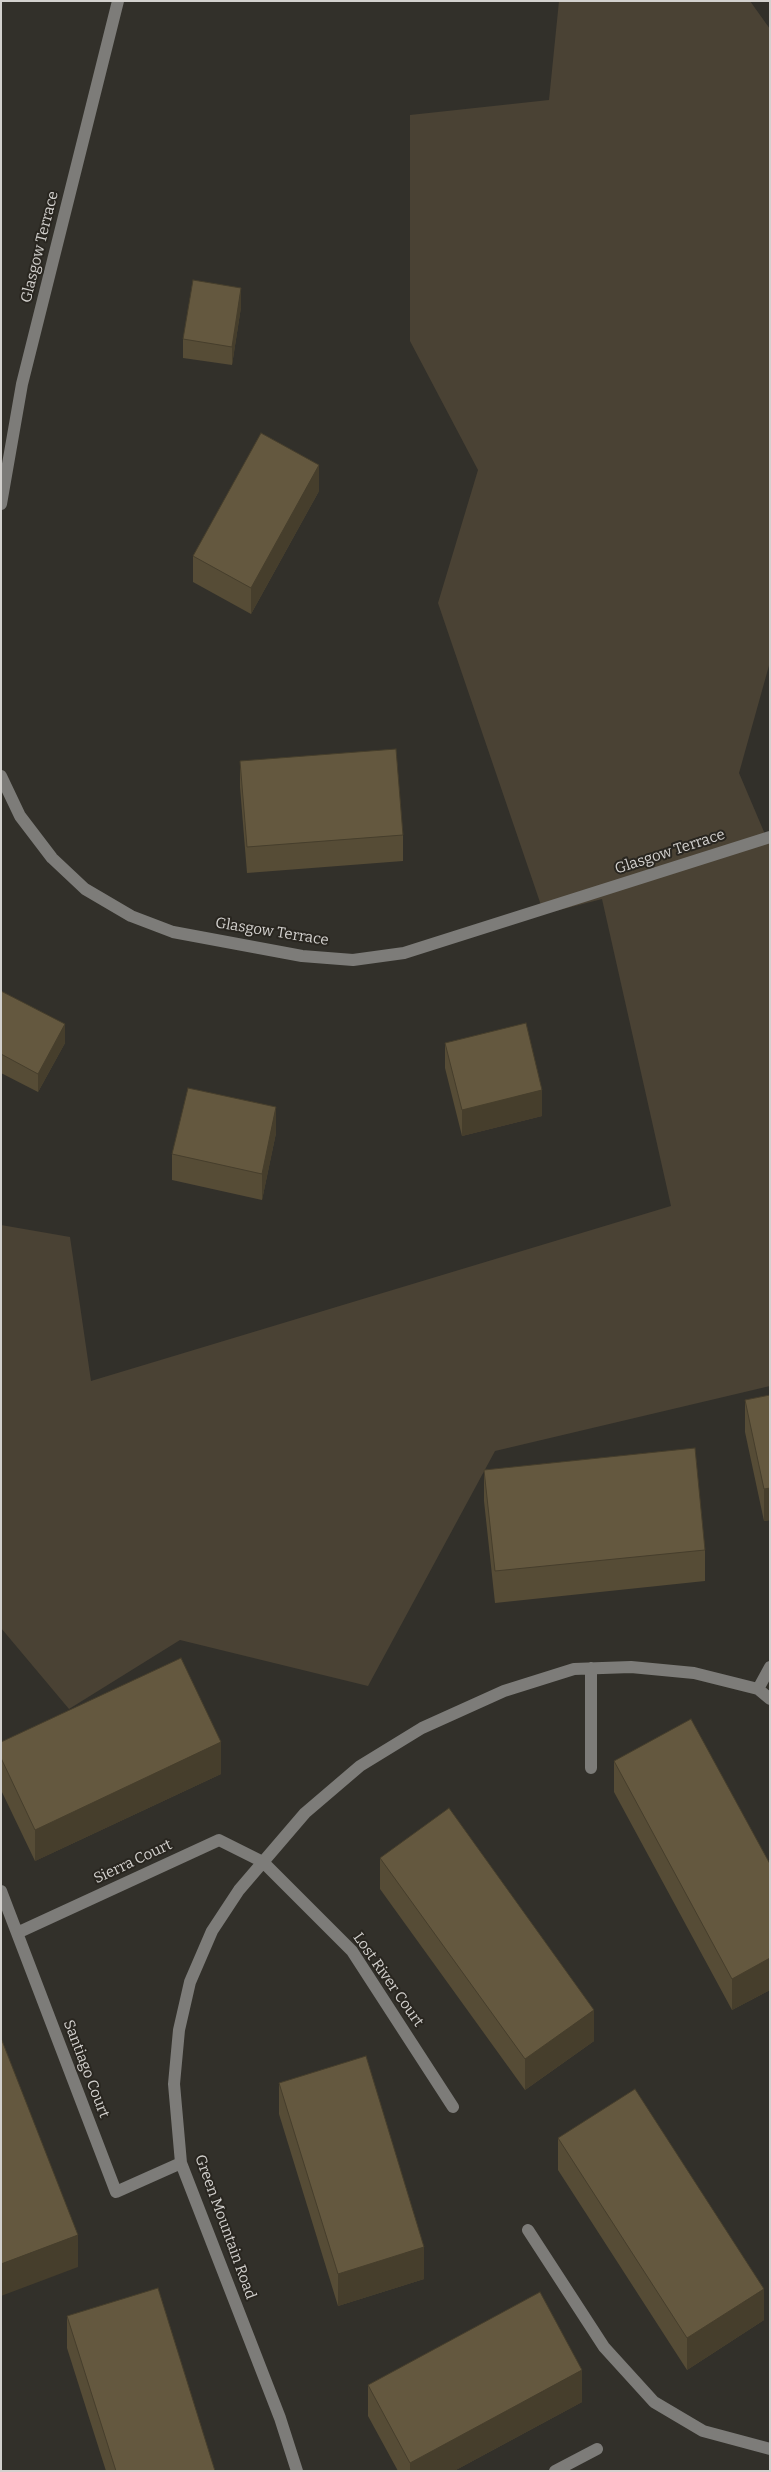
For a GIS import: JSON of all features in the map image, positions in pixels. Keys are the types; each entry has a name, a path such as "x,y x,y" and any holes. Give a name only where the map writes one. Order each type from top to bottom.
{"street":[{"name":"Glasgow Terrace","path":"1,504 22,384 118,1"},
{"name":"Glasgow Terrace","path":"1,776 20,816 52,858 85,889 131,916 173,932 302,956 353,960 404,953 770,837"},
{"name":"Green Mountain Road","path":"297,2471 280,2418 181,2163 174,2084 178,2030 190,1982 212,1931 239,1890 305,1813 353,1772 422,1728 504,1691 574,1669 631,1667 694,1673 758,1689 770,1699"},
{"path":"758,1689 770,1667"},
{"path":"591,1668 591,1768"},
{"name":"Sierra Court","path":"17,1933 218,1840 263,1862"},
{"name":"Lost River Court","path":"263,1862 352,1951 452,2107"},
{"name":"Santiago Court","path":"1,1891 116,2192 181,2163"},
{"path":"528,2230 604,2347 654,2402 703,2431 770,2449"},
{"path":"554,2471 597,2449"}],"shaded area":[{"path":"559,1 750,1 770,29 770,662 739,773 770,846 770,1386 495,1451 368,1686 180,1640 69,1709 1,1628 1,1225 70,1237 91,1381 671,1206 602,899 544,914 438,603 478,470 410,341 410,115 549,100"}],"building":[{"path":"193,280 241,288 232,347 183,339"},
{"path":"261,433 319,465 251,588 193,556"},
{"path":"396,749 403,835 247,847 240,761"},
{"path":"1,991 65,1024 38,1074 1,1054"},
{"path":"526,1023 542,1090 462,1110 445,1043"},
{"path":"188,1088 276,1107 262,1174 172,1154"},
{"path":"770,1395 770,1488 764,1489 745,1400"},
{"path":"695,1448 705,1550 495,1571 484,1470"},
{"path":"181,1658 221,1742 35,1830 1,1758 1,1742"},
{"path":"691,1719 770,1864 770,1958 732,1979 614,1761"},
{"path":"449,1808 594,2010 525,2059 380,1858"},
{"path":"1,2038 78,2235 1,2264"},
{"path":"366,2056 424,2247 338,2274 279,2083"},
{"path":"635,2089 764,2289 687,2338 558,2138"},
{"path":"158,2288 215,2471 116,2471 67,2316"},
{"path":"540,2292 582,2370 410,2463 368,2385"}]}
